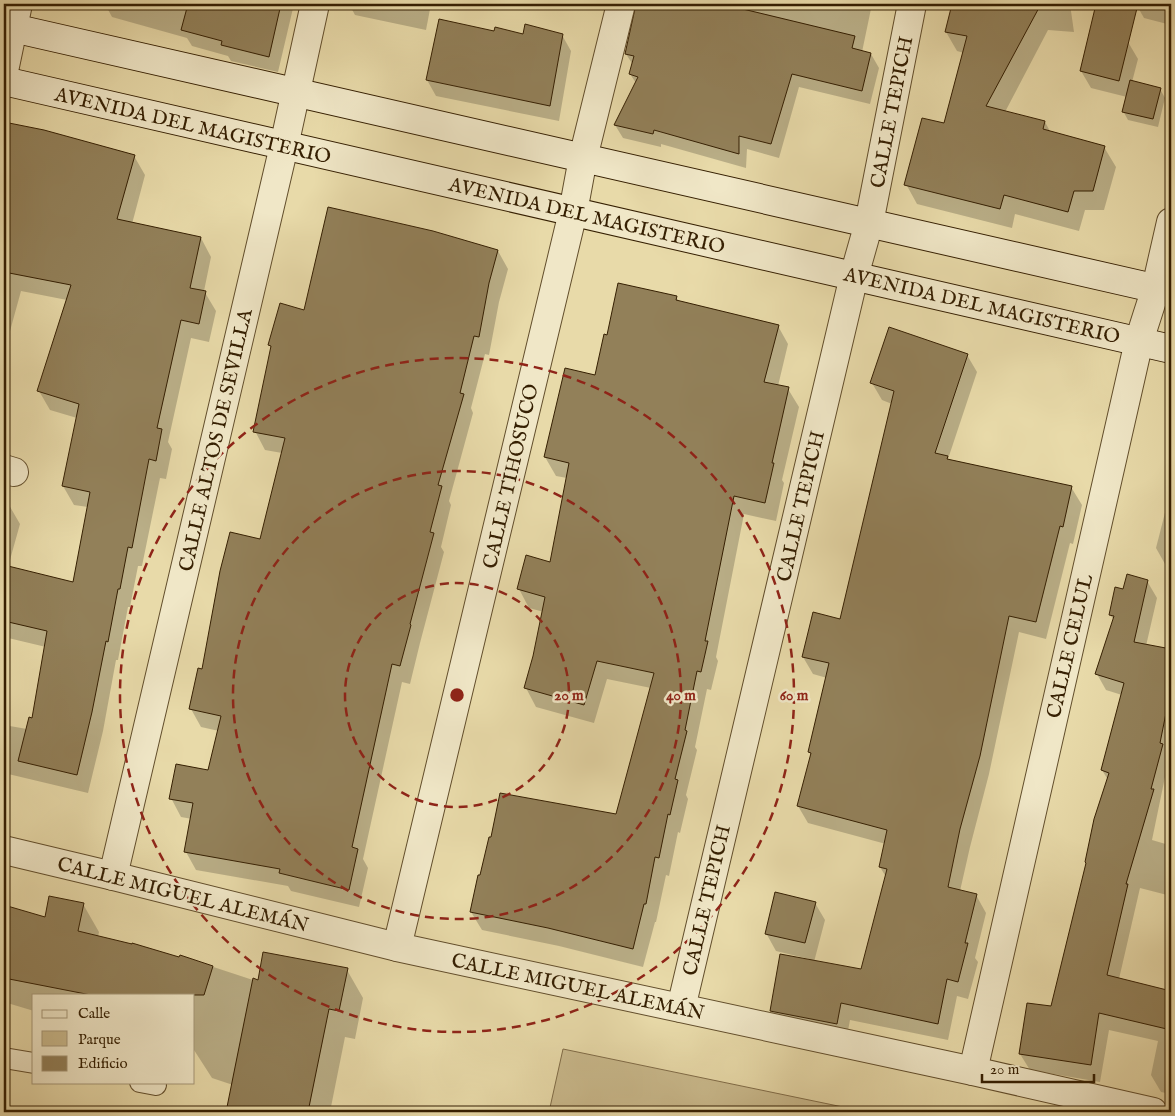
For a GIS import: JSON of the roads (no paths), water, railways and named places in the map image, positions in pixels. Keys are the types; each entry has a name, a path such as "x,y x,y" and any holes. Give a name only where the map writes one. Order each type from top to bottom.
{"street":[{"name":"CALLE ALTOS DE SEVILLA","path":"113,876 284,146 315,4"},
{"name":"CALLE TIHOSUCO","path":"397,947 621,4"},
{"name":"CALLE TEPICH","path":"681,1008 854,276 869,223 912,4"},
{"path":"4,71 12,19 296,92 1164,290"},
{"name":"AVENIDA DEL MAGISTERIO","path":"4,81 1171,349"},
{"name":"CALLE CELUL","path":"973,1071 1139,341 1164,290 1171,222"},
{"name":"CALLE MIGUEL ALEMÁN","path":"4,850 397,947 973,1071 1154,1112"}],"lane":[{"path":"4,1058 32,1063"}]}
